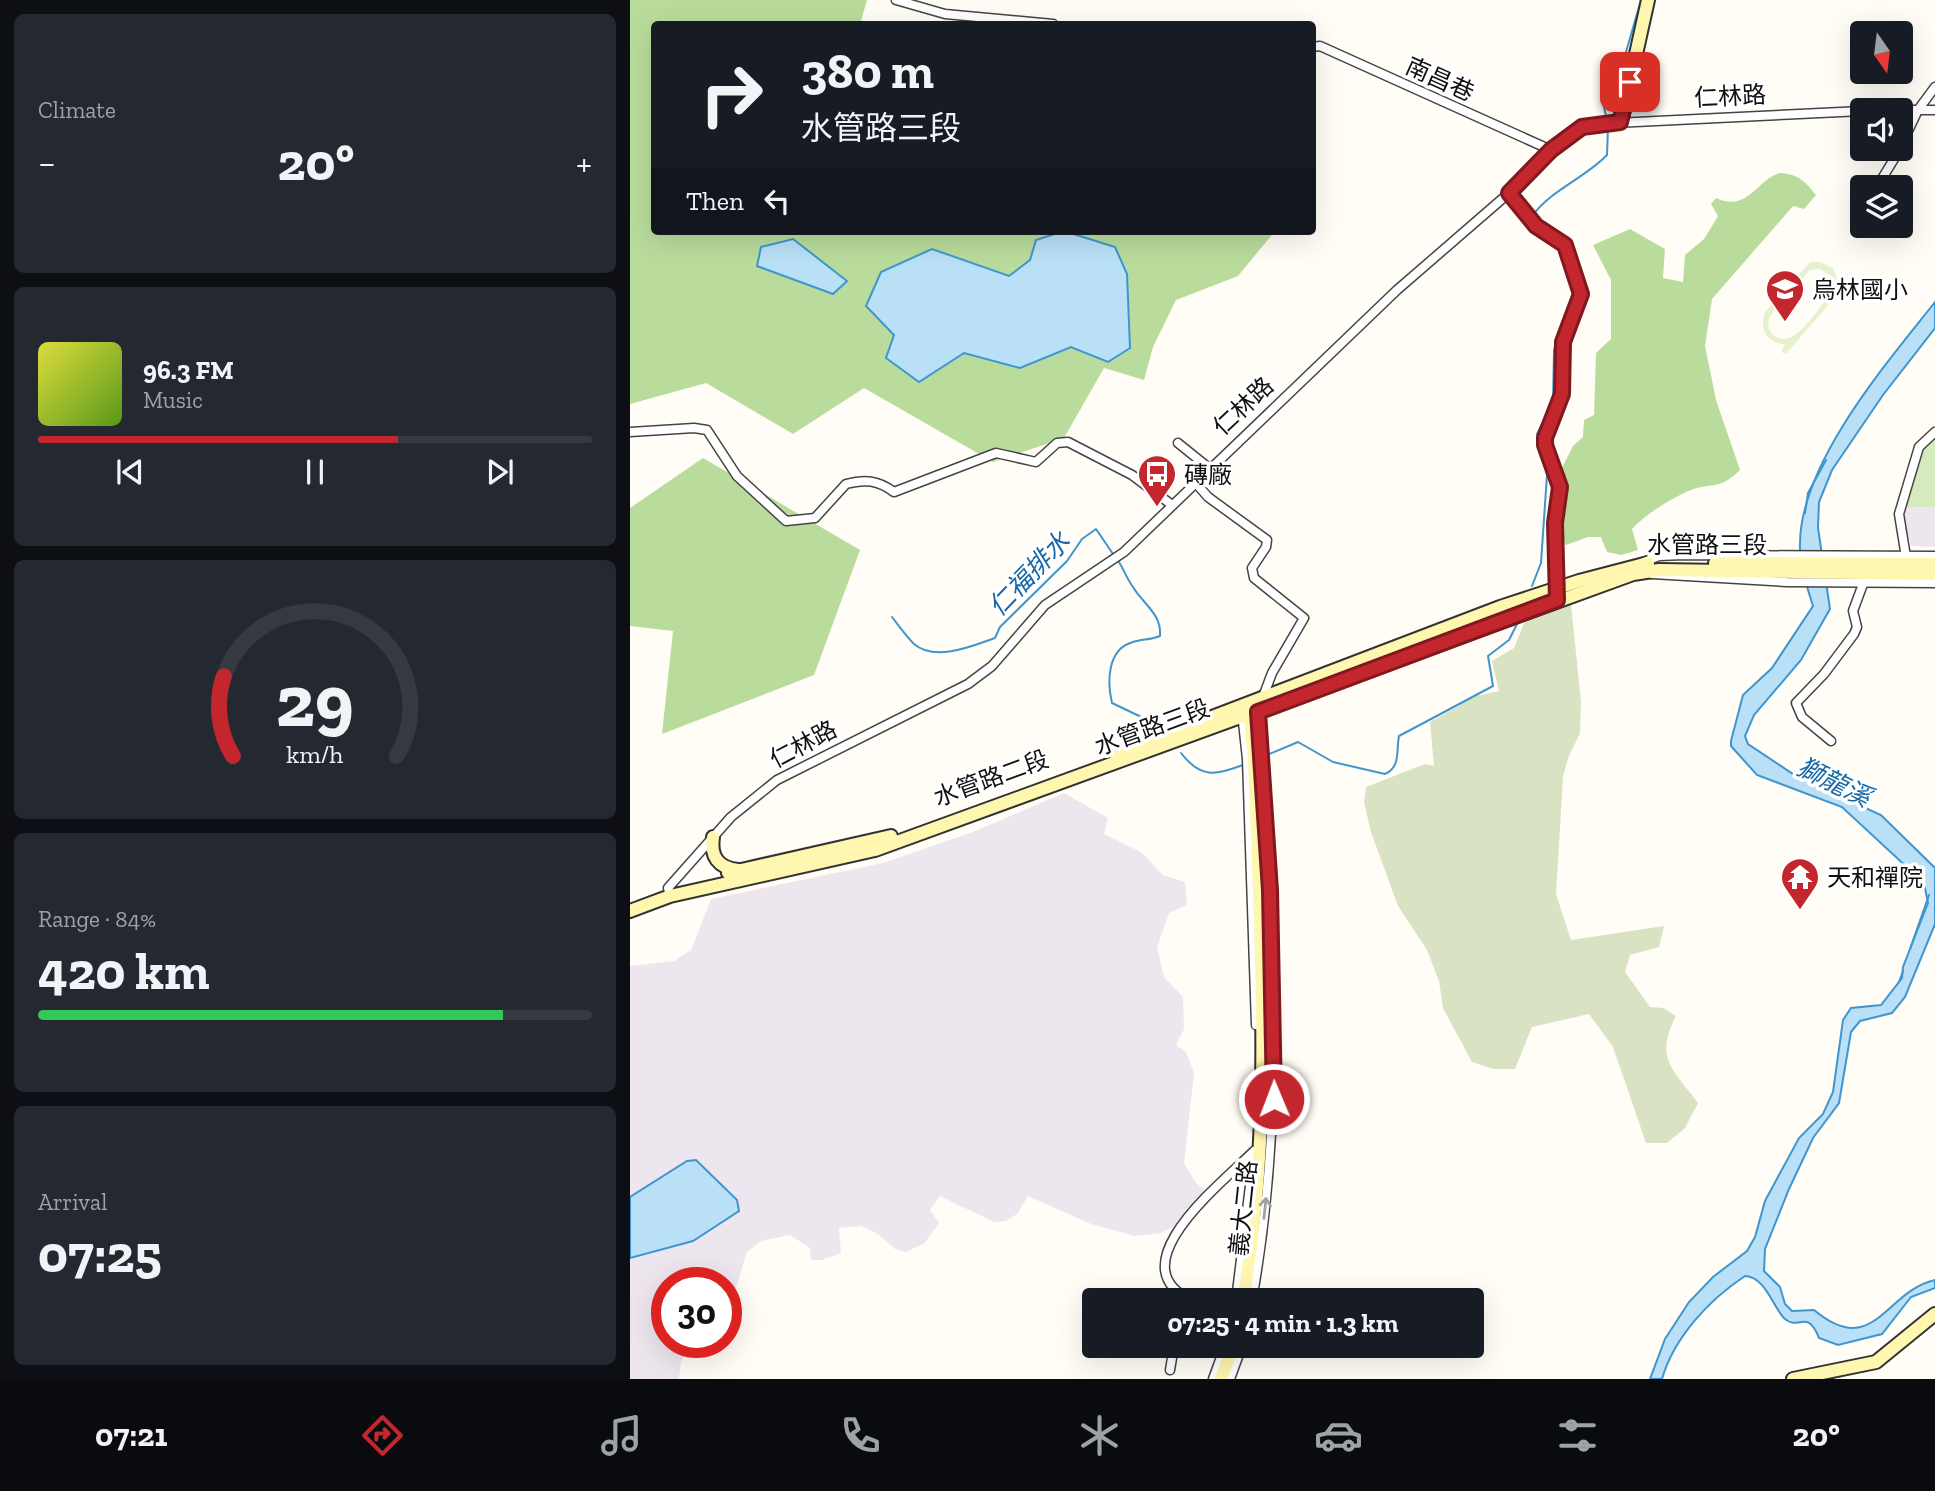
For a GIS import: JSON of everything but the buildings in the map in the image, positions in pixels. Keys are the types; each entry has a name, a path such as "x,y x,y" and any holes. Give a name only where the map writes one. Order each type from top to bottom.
{"main road":[{"path":"1617,122 1648,0"},
{"path":"1900,570 1935,564"},
{"name":"水管路三段","path":"669,892 875,850 1557,594 1637,569 1784,569"},
{"path":"1784,569 1900,570 1935,574"},
{"name":"水管路二段","path":"742,870 858,846 906,832 1251,707"},
{"name":"義大二路","path":"1245,1288 1262,1150 1264,1076 1251,707"},
{"path":"713,837 711,849 722,867 742,870"},
{"path":"669,892 742,870"},
{"name":"仁林路","path":"630,902 669,892"},
{"name":"仁林路","path":"630,911 669,892"},
{"path":"1793,1379 1877,1362 1935,1314"},
{"path":"1221,1379 1229,1358"}],"street":[{"path":"896,0 934,10 1028,21"},
{"path":"932,0 934,10"},
{"name":"南昌巷","path":"1316,46 1551,150"},
{"path":"1913,122 1935,87"},
{"path":"1913,110 1935,110"},
{"name":"仁林路","path":"669,892 731,817 777,780 968,684 992,666 1045,605 1124,552 1194,481 1397,290 1509,193 1551,150 1582,127 1617,122 1850,112"},
{"path":"1509,193 1536,226 1565,245 1581,294 1563,342 1562,394 1545,438 1560,487 1555,523 1557,594"},
{"path":"630,432 694,428 707,430 737,476 786,521 815,518 846,484 860,480 882,483 894,492 996,453 1036,462 1057,443 1068,442 1132,475 1171,505"},
{"path":"1900,570 1899,514 1919,447 1935,432"},
{"path":"1178,443 1209,468"},
{"path":"1194,481 1208,497 1267,540 1252,568 1254,578 1304,618 1251,707"},
{"name":"水管路三段","path":"1637,569 1659,556 1784,569"},
{"path":"1831,741 1801,717 1796,703 1824,674 1854,634 1857,627 1853,611 1863,584 1935,556"},
{"path":"1784,569 1900,570 1935,583"},
{"path":"1848,569 1863,584"},
{"path":"1172,1288 1167,1280 1165,1252 1175,1233 1262,1150"},
{"name":"義大二路","path":"1238,1288 1262,1150"},
{"name":"義大二路","path":"1253,1288 1262,1150"},
{"path":"1170,1370 1172,1358"},
{"path":"1213,1379 1221,1358"},
{"path":"1230,1379 1238,1358"}],"shaded area":[{"path":"1905,507 1935,507 1935,547 1911,546 1903,517"},
{"path":"1064,793 1108,818 1104,834 1141,852 1163,875 1185,882 1187,905 1169,913 1157,947 1164,977 1183,997 1184,1029 1176,1045 1186,1052 1194,1073 1184,1163 1196,1183 1207,1191 1179,1224 1161,1233 1135,1236 1091,1224 1028,1196 1017,1214 1006,1221 994,1222 940,1196 930,1210 939,1223 925,1243 906,1252 895,1249 878,1234 861,1226 839,1228 841,1253 822,1260 811,1260 810,1248 790,1235 761,1241 747,1252 742,1268 651,1267 651,1358 683,1358 679,1379 630,1379 630,966 674,961 691,950 711,899 883,863 973,832"}],"green space":[{"path":"630,0 867,0 861,21 651,21 651,235 1272,235 1238,276 1176,300 1153,347 1144,380 1104,368 1064,438 993,462 864,388 793,434 706,383 630,404"},
{"path":"1780,173 1801,179 1816,195 1804,209 1793,206 1712,299 1705,346 1716,400 1740,470 1720,484 1694,489 1679,496 1644,518 1632,529 1638,550 1621,555 1607,552 1601,537 1588,537 1566,545 1559,529 1565,490 1559,474 1573,446 1583,437 1584,420 1594,415 1596,353 1611,339 1611,280 1593,245 1630,229 1665,249 1663,278 1683,282 1685,255 1704,239 1718,216 1711,204 1716,198 1736,201 1744,198"},
{"path":"1810,262 1820,262 1833,268 1839,284 1844,278 1849,281 1786,354 1781,352 1785,344 1773,341 1764,330 1765,312","holes":["1819,269 1832,276 1832,292 1802,329 1786,339 1773,335 1768,322 1770,317 1810,270"]},
{"path":"1935,439 1935,507 1905,507 1924,448"},
{"path":"703,458 860,550 814,675 662,734 673,631 630,626 630,508"},
{"path":"1571,604 1581,702 1580,733 1568,758 1563,777 1556,894 1571,940 1664,926 1659,947 1630,955 1625,972 1650,1007 1663,1008 1676,1016 1667,1043 1669,1063 1698,1103 1685,1128 1667,1143 1646,1143 1613,1047 1589,1014 1532,1027 1515,1069 1493,1069 1472,1062 1443,1008 1439,981 1427,950 1398,906 1371,832 1364,802 1366,787 1425,764 1434,766 1430,722 1476,696 1499,691 1492,661 1514,648 1525,621"}],"water":[{"path":"1052,235 1077,235 1115,247 1127,274 1130,348 1108,362 1071,347 1020,368 964,353 919,382 886,358 894,335 866,306 881,272 932,249 1009,276 1030,260 1036,240"},
{"path":"793,239 847,281 833,294 757,266 761,247"},
{"name":"獅龍溪","path":"1935,302 1935,328 1883,395 1832,470 1819,502 1818,528 1830,609 1801,660 1754,715 1745,736 1748,744 1796,776 1881,815 1935,868 1935,924 1905,997 1892,1013 1860,1021 1851,1032 1839,1103 1813,1138 1789,1189 1765,1249 1764,1271 1780,1287 1785,1304 1792,1311 1814,1310 1834,1324 1851,1328 1878,1318 1918,1286 1935,1280 1935,1288 1911,1297 1882,1334 1838,1345 1819,1338 1815,1329 1807,1322 1795,1323 1785,1319 1764,1287 1745,1276 1719,1296 1695,1320 1675,1348 1662,1379 1650,1379 1665,1339 1689,1302 1713,1277 1747,1251 1755,1237 1765,1201 1799,1138 1823,1114 1833,1092 1843,1020 1851,1008 1881,1005 1902,978 1903,967 1928,903 1924,883 1842,807 1757,775 1731,746 1731,741 1743,695 1772,668 1813,606 1802,567 1800,543 1804,512 1830,447 1871,384"},
{"path":"696,1160 737,1200 739,1211 693,1241 630,1258 630,1197 687,1161"}],"waterway":[{"name":"仁福排水","path":"1607,121 1601,92 1604,81 1622,66 1641,0"},
{"name":"仁福排水","path":"1533,215 1549,198 1589,171 1607,155 1608,127"},
{"name":"仁福排水","path":"1531,226 1542,235"},
{"name":"仁福排水","path":"1532,586 1541,563 1547,475 1537,434 1553,402 1554,350 1573,296 1566,260"},
{"name":"獅龍溪","path":"1805,513 1808,493 1826,460"},
{"name":"仁福排水","path":"892,617 911,641 923,649 943,652 965,648 995,638 1000,627 1067,561 1082,539 1096,529 1113,554"},
{"name":"仁福排水","path":"1119,562 1137,593 1155,615 1160,636 1133,642 1118,652 1111,667 1112,703 1158,725"},
{"name":"仁福排水","path":"1267,755 1298,742 1333,762 1385,774 1396,763 1399,736 1493,686 1488,656 1509,640 1517,624"},
{"name":"仁福排水","path":"1181,753 1202,771 1224,771 1243,765"},
{"name":"獅龍溪","path":"1910,949 1929,895"},
{"name":"獅龍溪","path":"1899,982 1903,971"}],"place":[{"name":"烏林國小","path":"1785,323"},
{"name":"磚廠","path":"1157,508"},
{"name":"天和禪院","path":"1800,911"}],"route":[{"path":"1274,1099 1270,890 1258,712 1557,600 1555,523 1560,487 1545,438 1562,394 1563,342 1581,294 1565,245 1536,226 1509,193 1566,137 1582,127 1620,122 1630,82"}]}
